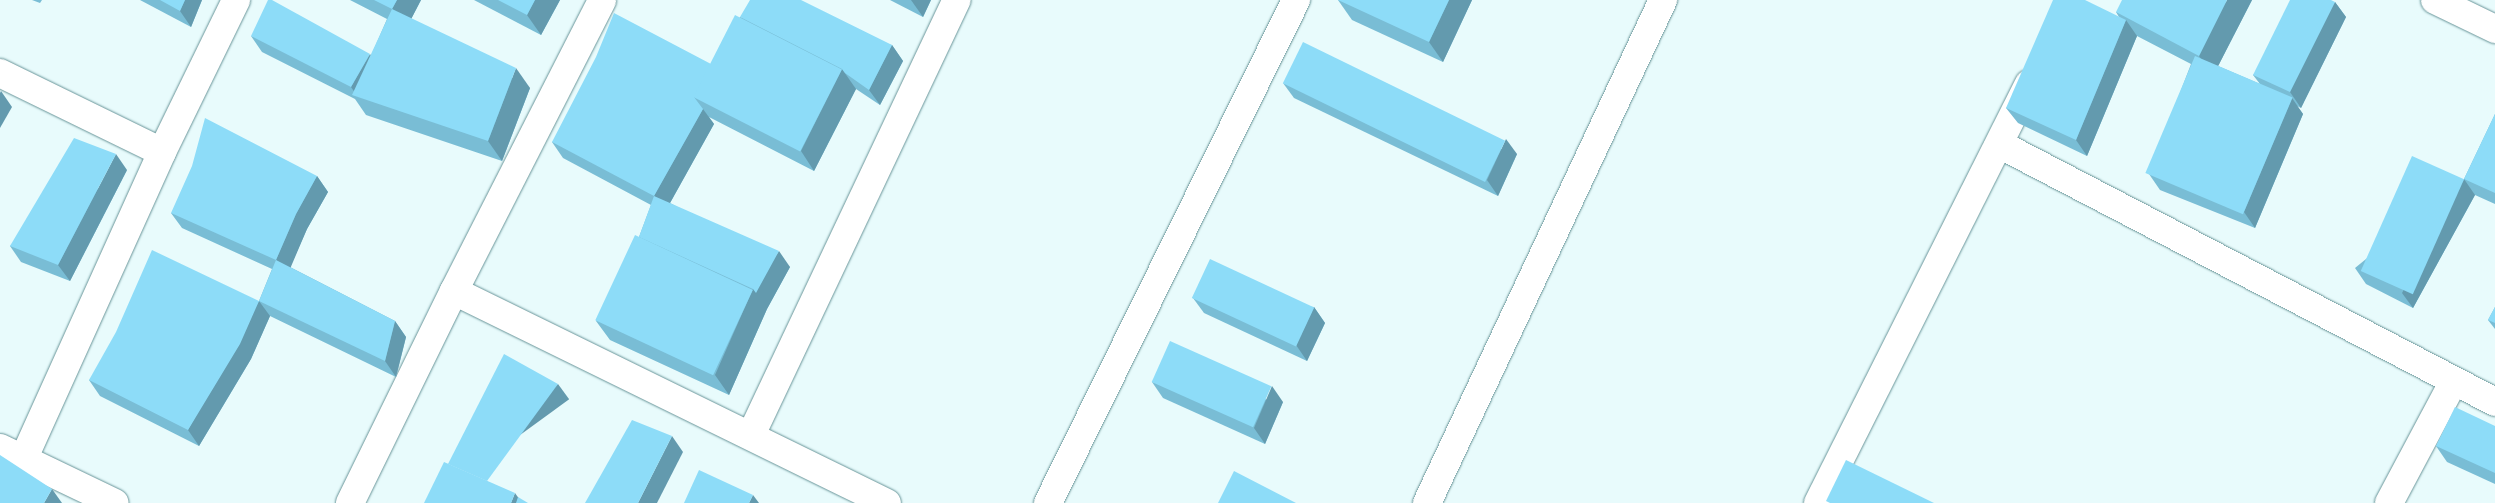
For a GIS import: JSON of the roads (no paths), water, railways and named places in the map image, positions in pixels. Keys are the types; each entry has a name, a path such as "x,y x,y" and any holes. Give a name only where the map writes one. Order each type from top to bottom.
{"street":[{"path":"115,503 12,454 236,0"},
{"path":"350,503 454,291 602,0"},
{"path":"751,435 957,0"},
{"path":"1048,503 1296,0"},
{"path":"1427,503 1663,0"},
{"path":"2436,0 2495,30"},
{"path":"1818,503 2039,65"},
{"path":"0,72 162,152"},
{"path":"1999,144 2495,402"},
{"path":"454,291 887,503"},
{"path":"2389,503 2454,380"}]}
